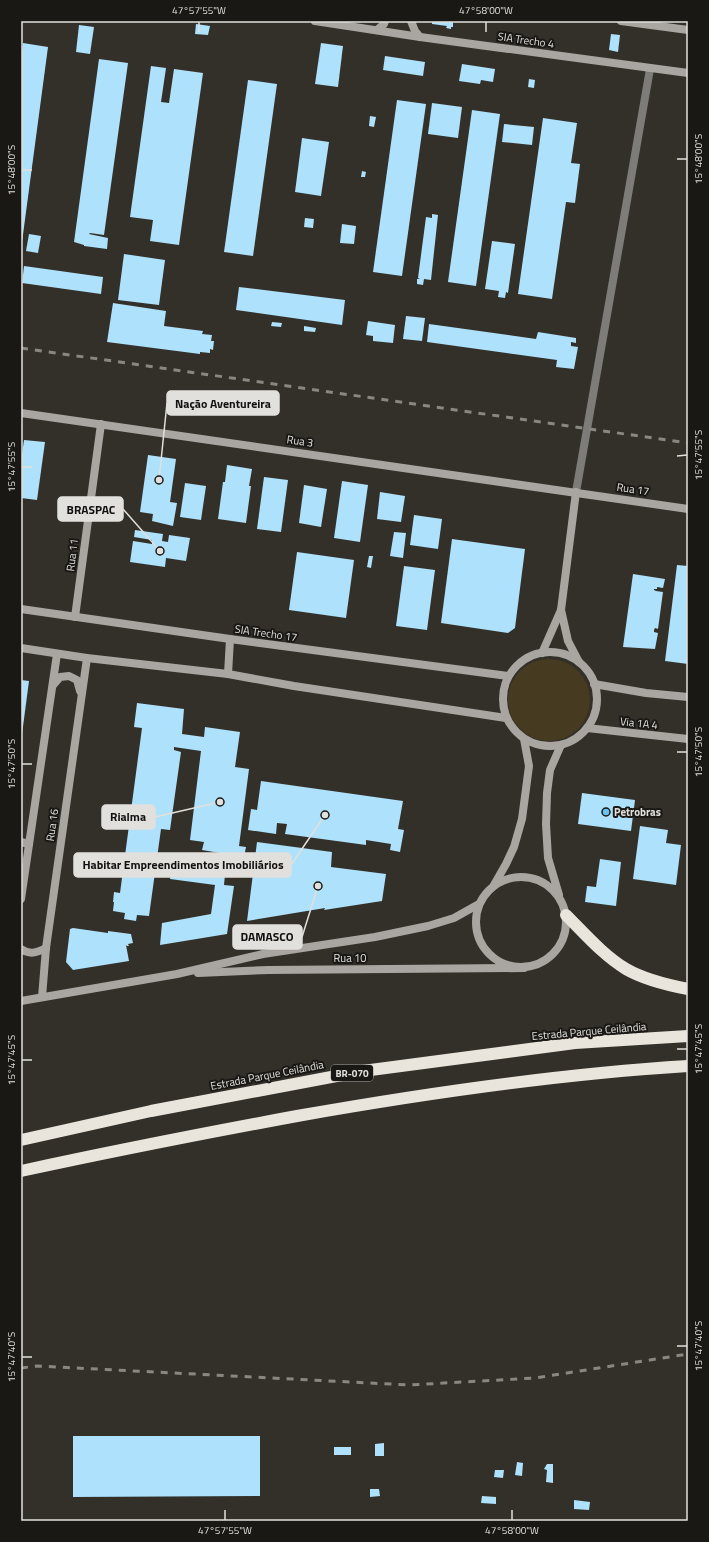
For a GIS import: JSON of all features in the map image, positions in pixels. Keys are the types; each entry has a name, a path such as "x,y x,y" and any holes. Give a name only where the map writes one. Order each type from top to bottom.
{"highway":[{"path":"566,915 601,950 626,969 652,981 688,989"},
{"name":"Estrada Parque Ceilândia","path":"21,1140 151,1111 363,1071 575,1043 688,1036"},
{"path":"21,1171 193,1135 462,1089 584,1074 688,1066"}],"street":[{"name":"SIA Trecho 4","path":"315,21 688,74"},
{"path":"377,30 384,24 385,21"},
{"path":"411,21 415,31 420,37"},
{"path":"621,21 678,25 688,30"},
{"path":"542,653 561,610 576,492 650,69"},
{"name":"Rua 3","path":"21,413 576,492"},
{"name":"Rua 11","path":"75,617 101,424"},
{"name":"Rua 17","path":"576,492 688,509"},
{"name":"SIA Trecho 17","path":"21,609 230,639 508,676"},
{"path":"561,610 568,641 594,684 597,696 593,718 587,728 575,739 561,745 548,746 535,744 524,738 513,729 506,718 502,695 508,676 517,665 528,657 542,653 562,654 580,663"},
{"path":"228,674 230,639"},
{"path":"21,648 86,658 228,674 294,686 506,718"},
{"name":"Rua 16","path":"21,899 25,843 53,685 57,654"},
{"name":"Rua 16","path":"42,997 46,948 86,658"},
{"path":"53,685 60,677 69,676 77,680 81,695"},
{"path":"594,684 646,693 688,697"},
{"name":"Via 1A 4","path":"587,728 688,739"},
{"path":"494,885 514,847 522,819 529,766 524,738"},
{"path":"560,899 551,888 538,880 523,877 508,878 494,885 485,893 479,904 475,919 476,934 483,948 494,960 508,966 524,968 538,964 545,960 551,956 561,944 566,930 566,915 548,858 546,824 547,793 550,770 561,745"},
{"name":"Rua 10","path":"21,1001 177,974 263,954 375,937 428,926 454,918 479,904"},
{"path":"21,949 27,953 36,953 46,948"},
{"name":"Rua 10","path":"177,974 292,970 524,968"}],"shaded area":[{"path":"549,659 565,662 578,671 587,684 590,700 587,716 578,729 565,738 549,741 533,738 520,729 511,716 508,700 511,684 520,671 533,662"}],"building":[{"path":"432,21 453,21 453,27 451,27 451,29 446,28 447,26 432,24"},
{"path":"196,24 210,26 208,35 195,34"},
{"path":"79,25 94,27 90,54 76,52"},
{"path":"611,34 620,35 618,52 609,50"},
{"path":"23,43 48,47 22,242 21,58"},
{"path":"321,43 343,46 338,87 315,84"},
{"path":"385,56 425,62 423,76 383,70"},
{"path":"99,59 128,63 104,235 89,234 108,238 107,249 84,246 74,242"},
{"path":"462,64 495,69 493,82 481,80 480,84 459,81"},
{"path":"151,66 166,68 161,102 169,103 174,69 203,73 179,245 150,241 153,220 130,217"},
{"path":"529,79 535,80 534,88 528,87"},
{"path":"248,80 277,84 253,256 224,252"},
{"path":"397,100 426,104 402,276 373,272"},
{"path":"432,103 462,107 458,138 428,134"},
{"path":"472,110 500,114 476,286 448,282"},
{"path":"370,116 376,117 374,127 369,126"},
{"path":"543,118 577,123 571,163 580,164 575,203 566,202 552,299 518,294"},
{"path":"504,124 534,127 532,145 502,142"},
{"path":"302,138 329,142 321,196 295,192"},
{"path":"362,171 366,172 365,177 361,177"},
{"path":"432,214 438,215 431,280 424,279 423,285 417,284 417,279 420,279 418,278 426,217 432,218"},
{"path":"305,218 314,219 313,228 304,227"},
{"path":"342,224 356,226 354,244 340,243"},
{"path":"29,234 41,236 38,253 26,251"},
{"path":"492,241 515,244 508,293 506,292 505,298 498,297 499,291 485,289"},
{"path":"124,254 165,260 159,305 118,300"},
{"path":"24,266 103,277 101,294 22,283"},
{"path":"239,287 345,300 342,325 236,310"},
{"path":"113,303 166,311 164,326 203,331 202,334 212,335 211,341 214,341 213,350 210,349 210,353 200,352 200,354 107,342"},
{"path":"406,316 425,318 422,341 403,339"},
{"path":"368,321 395,325 393,343 373,341 373,336 366,335"},
{"path":"272,322 282,323 281,327 271,326"},
{"path":"429,324 536,339 538,332 576,338 576,343 571,342 571,346 578,347 574,369 556,367 557,360 427,342"},
{"path":"304,326 316,328 315,332 304,331"},
{"path":"24,440 45,442 37,500 21,498 21,461"},
{"path":"148,455 176,459 170,502 177,503 173,526 152,521 153,514 140,512"},
{"path":"227,465 252,469 246,523 218,519"},
{"path":"264,477 288,480 281,532 257,529"},
{"path":"342,481 368,485 360,542 334,538"},
{"path":"185,483 206,486 201,520 180,517"},
{"path":"304,485 327,489 321,527 299,523"},
{"path":"380,492 405,496 401,522 377,519"},
{"path":"414,515 442,519 438,549 410,545"},
{"path":"135,530 163,534 162,541 168,542 169,535 190,538 186,561 166,558 165,567 130,562 133,541 152,544 152,540 134,537"},
{"path":"394,532 406,533 403,558 390,556"},
{"path":"452,539 525,549 515,628 508,633 441,623"},
{"path":"297,552 354,560 346,618 289,610"},
{"path":"369,556 373,556 371,568 367,567"},
{"path":"677,565 688,566 688,664 665,661"},
{"path":"404,566 435,570 427,630 396,626"},
{"path":"633,574 665,579 663,588 657,587 657,589 654,589 656,591 663,592 658,629 655,628 654,630 654,632 658,633 655,649 623,647"},
{"path":"21,680 29,681 22,734 21,734"},
{"path":"137,703 184,709 182,734 204,737 205,727 240,732 235,767 249,769 239,846 246,847 244,857 202,850 204,842 190,840 201,751 174,747 174,750 181,752 170,830 161,829 149,916 137,915 136,921 124,919 125,913 113,911 113,902 114,892 120,893 142,728 134,727"},
{"path":"261,781 403,801 398,829 404,830 400,852 390,850 391,844 366,840 366,845 285,834 287,824 277,823 276,834 248,830 251,809 257,810"},
{"name":"Petrobras","path":"582,793 635,800 631,831 578,824"},
{"path":"640,826 668,830 666,843 681,845 676,885 633,879"},
{"path":"257,842 332,852 331,867 386,874 382,901 324,910 325,908 247,921"},
{"path":"173,857 226,864 224,885 234,886 227,934 160,945 162,923 211,914 215,885 170,879"},
{"path":"600,859 621,862 616,906 585,902 587,886 596,887"},
{"path":"73,928 108,933 108,931 131,934 133,943 128,944 129,946 126,945 129,961 73,970 66,962 70,929"},
{"path":"73,1436 260,1436 260,1496 73,1497"},
{"path":"384,1443 384,1456 375,1456 375,1444"},
{"path":"334,1447 351,1447 351,1455 334,1455"},
{"path":"517,1462 523,1463 522,1476 515,1475"},
{"path":"547,1464 553,1464 553,1483 546,1482 547,1470 544,1469"},
{"path":"495,1470 504,1470 503,1478 494,1477"},
{"path":"370,1489 379,1489 380,1496 370,1497"},
{"path":"482,1496 496,1497 496,1504 481,1503"},
{"path":"574,1500 590,1502 589,1510 574,1509"}],"railway":[{"path":"21,348 688,443"},
{"path":"21,1368 37,1366 409,1385 535,1378 688,1354"}],"place":[{"name":"Nação Aventureira","path":"159,480"},
{"name":"BRASPAC","path":"160,551"},
{"name":"Rialma","path":"220,802"},
{"name":"Petrobras","path":"606,812"},
{"name":"Habitar Empreendimentos Imobiliários","path":"325,815"},
{"name":"DAMASCO","path":"318,886"}]}
